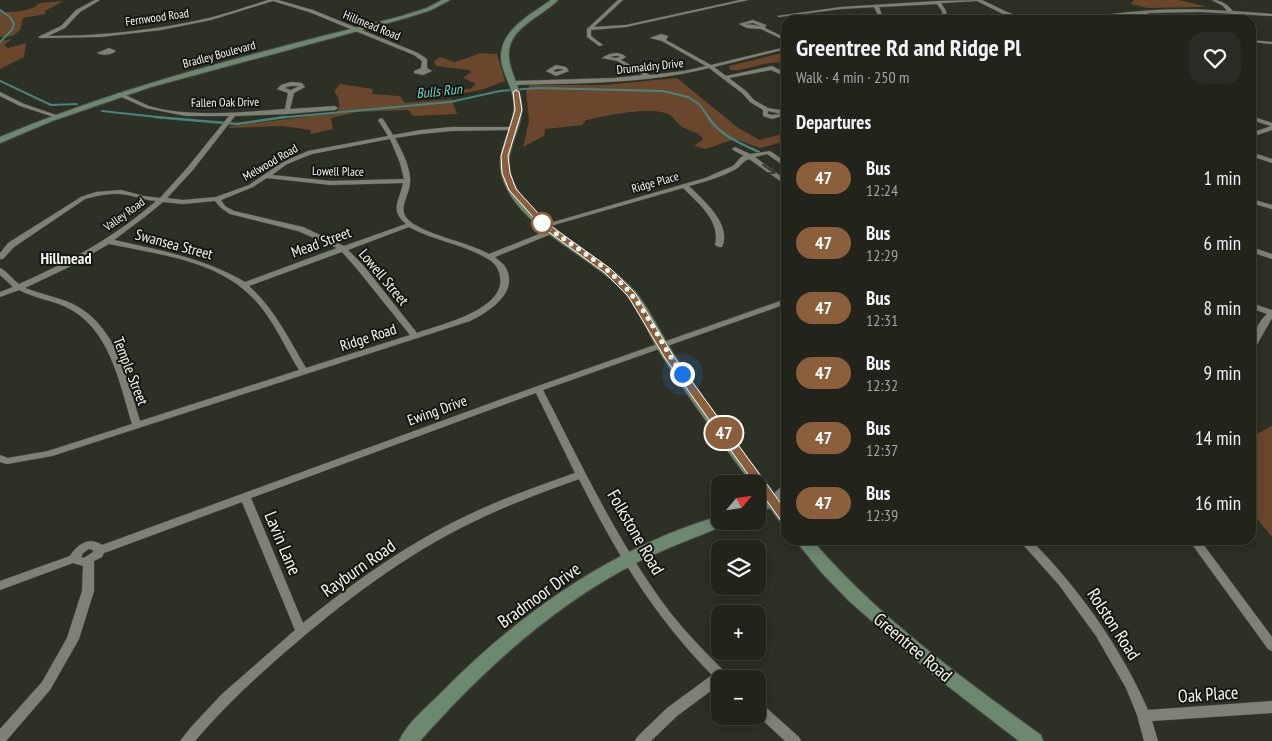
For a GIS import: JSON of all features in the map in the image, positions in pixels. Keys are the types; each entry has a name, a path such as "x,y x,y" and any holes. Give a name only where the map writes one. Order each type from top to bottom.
{"street":[{"name":"Fernwood Road","path":"98,0 78,12 63,27 40,37 170,26 201,21 273,0"},
{"name":"Hillmead Road","path":"273,0 311,11 416,54 425,60 424,69"},
{"name":"Bradley Boulevard","path":"0,140 56,116 119,94 192,72 418,13 447,0"},
{"path":"555,0 517,29 507,43 505,59 515,88 518,110 505,156 508,178 521,201 549,229 599,264 626,288 638,304 662,345 780,502 766,505"},
{"path":"588,29 621,0"},
{"path":"588,29 626,26 746,0"},
{"path":"786,15 818,10 978,0 1014,15"},
{"path":"1214,0 1225,5 1231,12"},
{"path":"938,2 944,15"},
{"path":"876,6 880,15"},
{"path":"1113,15 1139,11 1184,10 1272,15"},
{"path":"1139,11 1149,15"},
{"path":"762,28 781,38"},
{"path":"588,29 589,36 601,45"},
{"path":"109,49 114,32"},
{"path":"1256,36 1272,38"},
{"path":"663,40 726,77 752,101 766,109"},
{"path":"1256,41 1272,43"},
{"name":"Drumaldry Drive","path":"515,88 568,81 650,77 710,67 781,49"},
{"path":"618,60 650,77"},
{"path":"726,77 772,68 781,72"},
{"path":"561,73 568,81"},
{"path":"287,112 291,92"},
{"path":"0,94 26,107 56,116"},
{"name":"Fallen Oak Drive","path":"119,94 148,107 164,111 233,114 335,108"},
{"name":"Valley Road","path":"0,295 67,264 107,241 143,216 180,182 233,114"},
{"path":"381,120 404,161 407,181 399,212 409,225 490,256"},
{"path":"1256,120 1272,126"},
{"path":"1256,133 1272,126"},
{"name":"Melwood Road","path":"0,257 11,246 90,195 114,191 162,200 194,202 217,199 242,191 268,176 285,163 310,152 391,137 451,129 512,129"},
{"path":"735,149 750,156 781,178"},
{"name":"Ridge Place","path":"490,256 549,229 722,174 735,167 743,158 768,152 781,161"},
{"path":"1256,156 1272,161"},
{"name":"Lowell Place","path":"268,176 331,183 407,181"},
{"path":"685,186 705,206 716,222 722,233 719,245"},
{"name":"Lowell Street","path":"217,199 223,207 232,213 300,229 342,248 360,267 415,336"},
{"path":"1256,202 1272,207"},
{"name":"Mead Street","path":"243,285 409,225"},
{"name":"Swansea Street","path":"107,241 201,264 226,274 243,285 254,293 265,307 304,372"},
{"path":"1256,251 1272,256"},
{"name":"Ridge Road","path":"2,462 49,454 467,319 486,309 497,299 504,288 505,276 499,265 490,256"},
{"path":"0,270 8,281 17,288"},
{"name":"Temple Street","path":"17,288 70,306 85,314 96,324 111,348 138,426"},
{"name":"Ewing Drive","path":"99,550 781,303"},
{"path":"1256,307 1272,313 1266,319 1256,338"},
{"name":"Folkstone Road","path":"538,390 628,560 667,619 716,670"},
{"name":"Rayburn Road","path":"187,741 247,678 346,595 432,539 499,506 582,474"},
{"name":"Lavin Lane","path":"245,496 302,630"},
{"name":"Bradmoor Drive","path":"408,741 459,686 525,628 581,588 628,560 711,525"},
{"path":"95,545 99,550 98,554 89,561 78,562 75,558 77,552 85,546 95,545"},
{"name":"Greentree Road","path":"807,545 845,587 893,632 942,672 1034,741"},
{"name":"Rolston Road","path":"1029,545 1061,580 1084,610 1118,661 1146,716 1151,741"},
{"path":"1198,545 1272,646"},
{"path":"0,586 75,558"},
{"path":"0,738 46,686 73,639 88,591 89,561"},
{"path":"642,741 672,712 711,685"},
{"name":"Oak Place","path":"1146,716 1272,707"},
{"path":"766,715 794,741"}],"shaded area":[{"path":"1134,0 1179,0 1207,7 1147,8 1131,4"},
{"path":"64,1 45,11 45,14 23,18 20,30 13,36 0,37 0,12 22,11 40,3"},
{"path":"12,39 4,45 8,48 26,43 24,57 0,69 0,41"},
{"path":"481,53 497,54 505,81 481,90 444,97 440,90 470,89 476,84 463,78 471,72 469,70 436,66 434,61 440,57 455,62"},
{"path":"781,53 781,63 766,64 737,70 730,70 729,66"},
{"path":"677,78 737,127 759,140 781,134 781,142 760,148 735,139 706,149 694,146 703,139 697,133 682,127 670,115 663,112 641,111 586,120 582,125 545,129 544,136 523,147 529,121 526,91 530,85 605,85"},
{"path":"340,84 373,89 372,94 400,96 405,103 452,99 457,114 413,116 408,110 357,112 331,118 333,129 311,134 310,130 283,126 228,128 231,126 336,113 339,102 334,91"},
{"path":"1272,426 1272,537 1256,518 1256,434"}],"waterway":[{"path":"0,10 10,17 14,24 12,30 0,42"},
{"name":"Bulls Run","path":"0,81 51,105 77,104"},
{"name":"Bulls Run","path":"280,118 450,102 500,91 537,88 663,91 688,97 699,104 709,118"},
{"name":"Bulls Run","path":"102,111 163,118"},
{"name":"Bulls Run","path":"155,117 163,118"},
{"name":"Bulls Run","path":"280,118 285,117"},
{"name":"Bulls Run","path":"708,117 724,134 759,152"},
{"name":"Bulls Run","path":"163,118 237,124 280,118"}],"bus line":[{"name":"47","path":"516,92 518,110 505,156 506,173 513,190 545,226 608,271 632,295 670,358 781,512"}],"district":[{"name":"Hillmead","path":"66,258"}],"route":[{"path":"542,223 599,264 626,288 682,374"}]}
